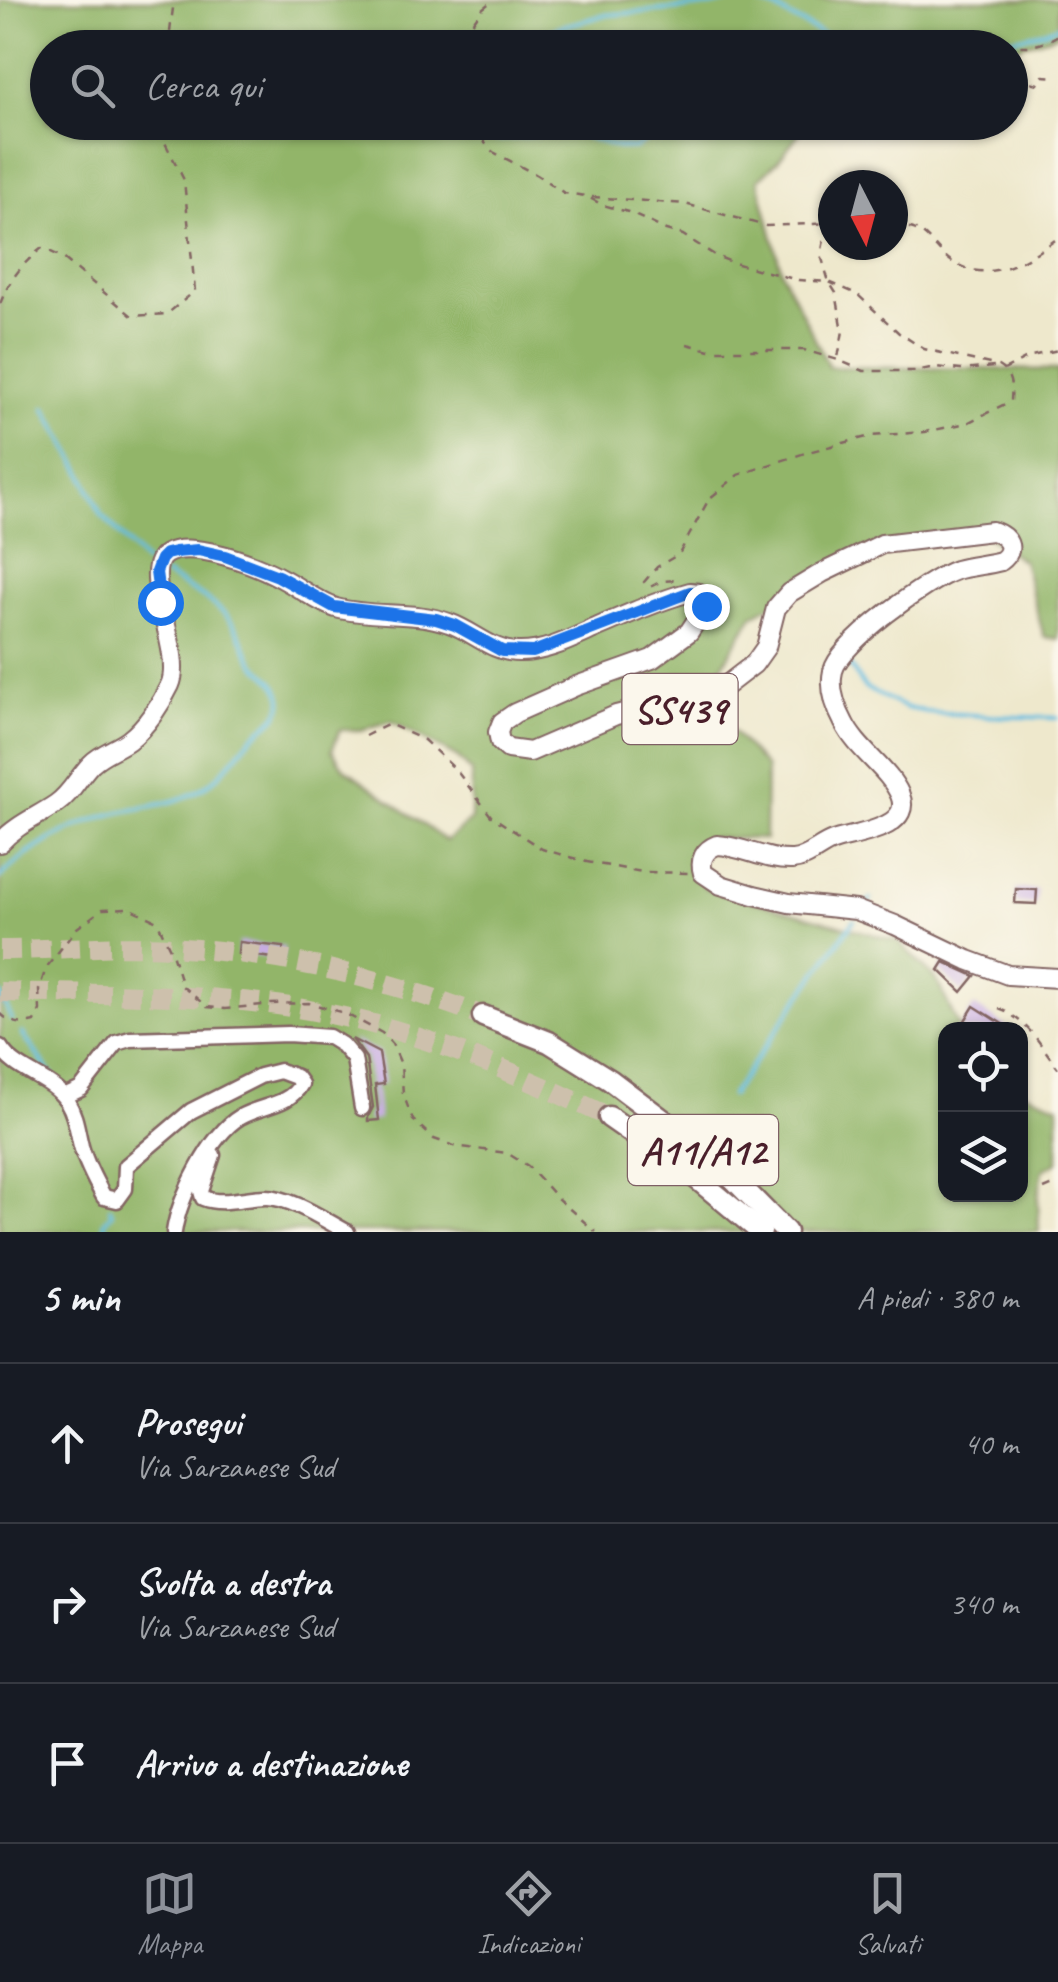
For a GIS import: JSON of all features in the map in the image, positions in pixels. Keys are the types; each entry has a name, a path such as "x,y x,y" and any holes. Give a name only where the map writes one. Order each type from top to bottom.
{"highway":[{"name":"A11/A12","path":"483,1016 549,1042 610,1080 712,1157 786,1232"},
{"name":"A11/A12","path":"609,1116 695,1177 761,1232"}],"main road":[{"name":"SS439","path":"0,843 16,827 60,802 90,765 129,740 145,725 169,687 174,670 173,652 156,580 158,566 166,554 186,549 225,556 278,576 334,607 436,619 502,651 533,652 680,594 699,593 705,598 706,606 689,632 652,658 576,686 502,722 500,742 508,749 530,752 616,715 636,710 684,709 706,702 754,664 766,647 776,608 788,593 882,544 1002,534 1010,544 1000,561 955,570 915,591 844,653 833,670 832,692 845,725 900,796 900,812 894,821 790,860 717,845 702,859 703,874"},
{"path":"703,874 722,885 772,899 856,910 1008,975 1058,978"}],"street":[{"path":"64,1097 81,1090 117,1043 130,1039 288,1034 330,1037 342,1045 354,1059 362,1108"},
{"path":"0,1046 4,1054 64,1097 92,1174 104,1197 117,1200 125,1189 126,1166 190,1111 260,1076 280,1072 296,1077 302,1084 290,1099 257,1108 236,1119 210,1145 176,1216 174,1232"},
{"path":"217,1138 201,1191 203,1198 212,1202 270,1197 307,1210 347,1232"}],"path":[{"path":"170,30 174,0"},
{"path":"467,30 494,0"},
{"path":"1028,48 1058,35"},
{"path":"1028,81 1038,84 1043,76 1058,77"},
{"path":"0,304 6,286 42,248 62,257 132,316 167,314 195,291 184,180 164,140"},
{"path":"484,140 494,152 564,193 686,204 766,226 818,224"},
{"path":"586,196 683,235 734,263 798,280 829,282 857,294 899,333 924,349 998,366 1012,384 1011,400 967,423 926,432 871,436 738,475 710,500 679,554 657,567 644,582 650,587 662,580 679,579 680,594"},
{"path":"908,228 918,230 952,262 971,271 1000,270 1026,261 1058,238"},
{"path":"823,260 836,293 842,331 838,360"},
{"path":"687,344 710,350 804,350 864,371 998,366"},
{"path":"1004,370 1031,356 1058,350"},
{"path":"365,736 389,724 424,740 456,770 491,816 542,850 642,872 703,874"},
{"path":"999,1010 1012,1014 1028,1028 1058,1068"},
{"path":"1044,1189 1058,1183"}],"green space":[{"path":"0,0 1058,0 1058,34 1028,44 1028,30 30,30 30,140 794,140 758,180 782,273 829,367 1058,370 1058,639 1044,637 1023,561 984,534 882,544 753,615 692,715 732,730 766,768 765,839 713,838 695,858 705,888 898,941 936,979 957,1022 938,1022 938,1202 1028,1202 1028,1094 1058,1105 1058,1162 1043,1170 1038,1198 1039,1232 0,1232","holes":["391,721 458,758 472,772 471,820 446,841 343,767 332,750 340,730 361,730"]}],"building":[{"path":"1016,889 1037,890 1036,904 1015,903"},
{"path":"239,942 284,947 283,959 238,954"},
{"path":"944,962 975,976 962,992 939,970"},
{"path":"974,1006 999,1022 964,1022"},
{"path":"352,1039 379,1053 384,1084 375,1085 379,1120 368,1121 373,1107 366,1058"}],"waterway":[{"path":"554,30 606,15 712,6 735,0"},
{"path":"749,0 772,7 814,30"},
{"path":"1028,35 1058,26"},
{"path":"597,140 635,148 646,140"},
{"path":"45,407 101,514 145,562"},
{"path":"0,877 26,855 72,829 120,812 177,800 203,788 279,712 279,689 255,664 226,616 211,602 166,575"},
{"path":"847,662 865,688 906,708 1058,718"},
{"path":"867,904 871,899"},
{"path":"731,1095 854,920"},
{"path":"0,994 12,1020"},
{"path":"22,1033 55,1080"},
{"path":"106,1232 104,1222 112,1213 110,1208"}],"tunnel":[{"path":"0,950 148,946 250,955 368,979 483,1016"},
{"path":"0,992 197,997 314,1011 428,1041 501,1068 609,1117"}],"route":[{"path":"160,602 156,572 161,559 186,549 225,556 278,576 334,607 404,614 455,625 502,651 533,652 690,592 705,598 706,606"}]}
